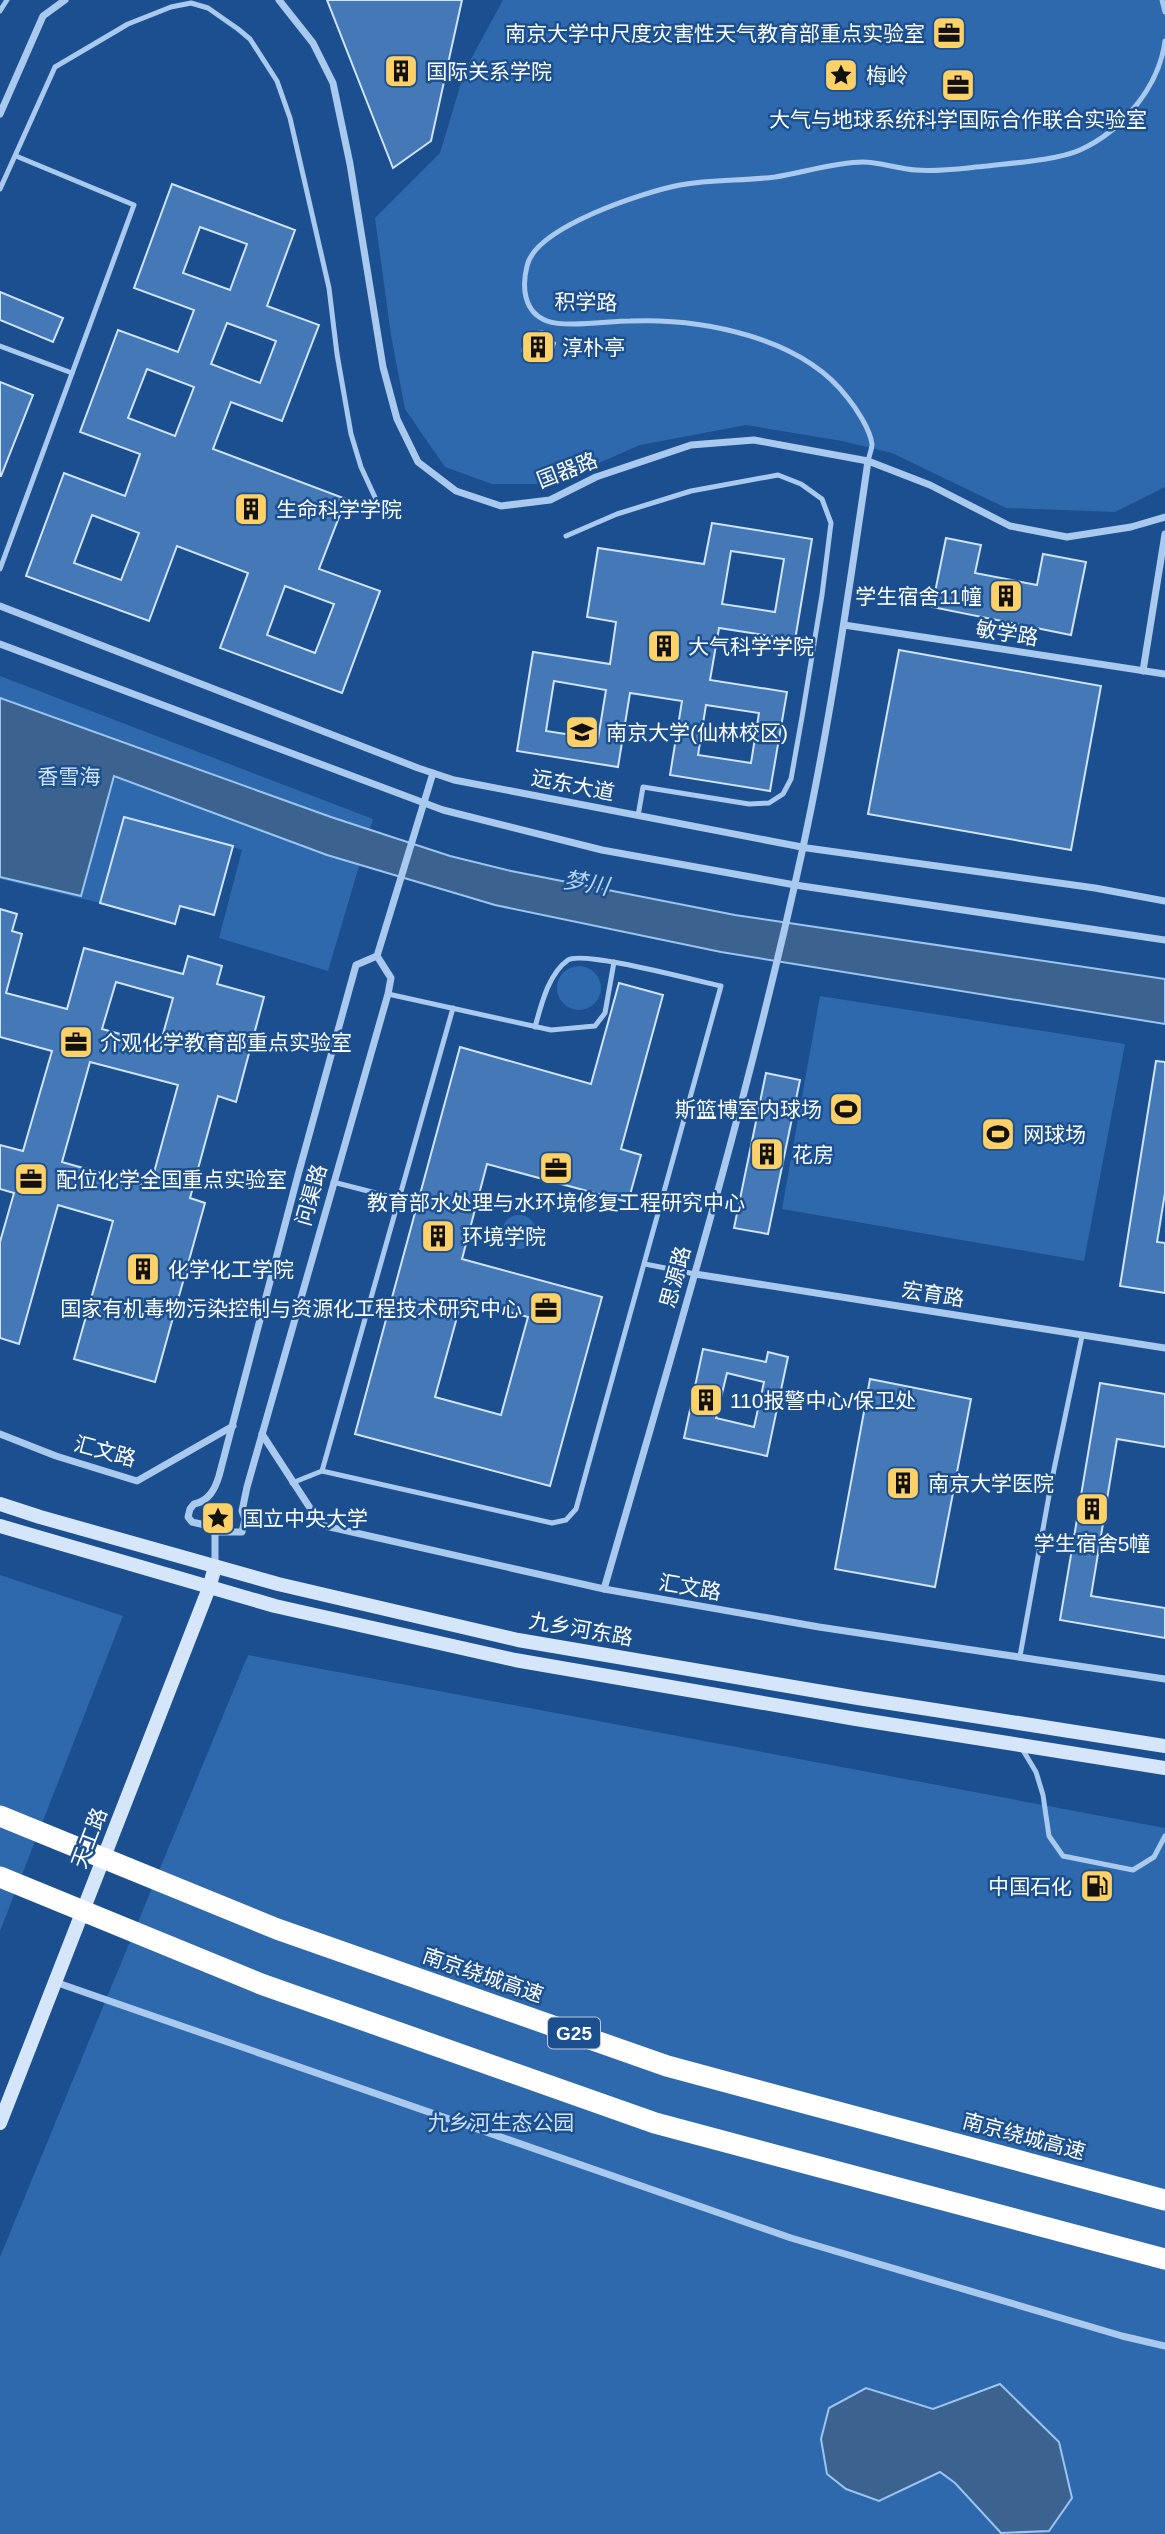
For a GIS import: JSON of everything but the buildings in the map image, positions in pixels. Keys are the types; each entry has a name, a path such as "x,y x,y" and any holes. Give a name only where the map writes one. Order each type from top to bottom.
{"highway":[{"name":"南京绕城高速","path":"0,1816 277,1929 667,2066 1165,2200"},
{"path":"0,1877 261,1984 655,2123 1165,2259"}],"main road":[{"name":"九乡河东路","path":"0,1504 278,1584 518,1640 858,1698 1165,1746"},
{"name":"九乡河东路","path":"0,1526 275,1606 515,1660 1165,1768"},
{"name":"天工路","path":"0,2123 215,1567"}],"street":[{"path":"0,114 43,16 65,0"},
{"name":"国器路","path":"279,0 313,43 332,83 350,164 383,367 397,419 418,463 456,491 501,506 550,500 596,477 691,445 754,440 868,461 930,485 1010,526 1067,537 1131,527 1165,517"},
{"name":"积学路","path":"790,906 844,625 868,461"},
{"path":"1143,671 1165,534"},
{"name":"远东大道","path":"0,606 433,773 463,781 803,848 1095,888 1165,901"},
{"name":"敏学路","path":"844,625 1165,674"},
{"path":"0,644 424,804 602,850 795,885 1165,940"},
{"path":"377,956 433,773"},
{"name":"思源路","path":"604,1589 695,1274 790,906"},
{"name":"问渠路","path":"377,956 391,978 388,994 247,1486 242,1511 245,1519 242,1532 215,1532 205,1525 192,1522 188,1517 194,1504 203,1502 214,1490 219,1476 356,965 377,956"},
{"name":"宏育路","path":"695,1274 1165,1348"},
{"name":"汇文路","path":"0,1434 56,1456 137,1481 233,1426"},
{"name":"汇文路","path":"262,1434 321,1525 604,1589 819,1627 1165,1679"},
{"path":"215,1532 215,1567"},
{"path":"55,1982 792,2238 1122,2336 1165,2346"}],"lane":[{"path":"0,11 7,0"},
{"path":"1162,0 1165,12"},
{"path":"0,189 55,67 128,24 171,7 191,3 208,8 250,39 277,81 290,118 329,288 351,433 361,467 379,506 389,517"},
{"name":"积学路","path":"868,461 872,444 858,410 834,379 806,359 713,326 632,320 587,324 547,321 530,309 523,290 527,261 538,246 592,212 680,185 773,177 862,162 917,170 958,169 1078,151 1103,137 1129,114 1151,84 1165,41"},
{"path":"0,569 134,205 16,156"},
{"path":"0,346 72,373"},
{"path":"566,536 617,514 691,491 778,475 801,484 822,499 831,523 798,742 791,779 783,794 769,803 750,804 643,787 638,816"},
{"path":"292,1483 322,1471 552,1523 566,1520 576,1509 721,986 614,962 583,957 569,958 557,971 543,998 535,1027"},
{"path":"388,994 551,1030 595,1026 606,1013 614,962"},
{"path":"322,1471 453,1008"},
{"path":"333,1182 399,1199"},
{"path":"645,1264 695,1274"},
{"path":"1020,1656 1052,1479 1082,1336"},
{"path":"1019,1744 1036,1772 1043,1795 1049,1836 1063,1856 1133,1870 1154,1857 1165,1836"}],"green space":[{"path":"503,0 1165,0 1165,487 1115,512 1006,508 892,453 842,441 746,425 640,445 551,484 492,484 445,467 405,409 391,335 375,218 440,153 465,70"},
{"name":"香雪海","path":"0,676 373,819 328,971 219,938 242,850 205,838 124,817 100,903 0,879"},
{"path":"579,966 594,973 601,988 594,1003 579,1010 564,1003 557,988 564,973"},
{"name":"网球场","path":"820,996 1125,1044 1084,1261 782,1209"},
{"path":"519,1215 531,1220 536,1232 531,1244 519,1249 507,1244 502,1232 507,1220"},
{"path":"0,1575 123,1616 0,1931"},
{"name":"九乡河生态公园","path":"248,1655 1165,1828 1165,2534 0,2534 0,2257"}],"shaded area":[{"path":"0,698 331,817 450,856 511,871 735,915 1165,979 1165,1024 721,952 495,905 327,855 114,776 81,896 0,877"},
{"path":"1000,2384 1059,2442 1072,2498 1049,2531 1001,2533 955,2483 940,2472 879,2501 846,2489 827,2474 821,2439 829,2408 866,2388 933,2409"}],"place":[{"name":"南京大学中尺度灾害性天气教育部重点实验室","path":"949,33"},
{"name":"国际关系学院","path":"401,71"},
{"name":"梅岭","path":"841,75"},
{"name":"大气与地球系统科学国际合作联合实验室","path":"958,85"},
{"name":"淳朴亭","path":"538,347"},
{"name":"生命科学学院","path":"251,509"},
{"name":"学生宿舍11幢","path":"1006,596"},
{"name":"大气科学学院","path":"664,646"},
{"name":"南京大学(仙林校区)","path":"582,732"},
{"name":"介观化学教育部重点实验室","path":"76,1042"},
{"name":"斯篮博室内球场","path":"846,1109"},
{"name":"网球场","path":"998,1134"},
{"name":"花房","path":"767,1154"},
{"name":"教育部水处理与水环境修复工程研究中心","path":"556,1168"},
{"name":"配位化学全国重点实验室","path":"31,1179"},
{"name":"环境学院","path":"438,1236"},
{"name":"化学化工学院","path":"143,1269"},
{"name":"国家有机毒物污染控制与资源化工程技术研究中心","path":"546,1308"},
{"name":"110报警中心/保卫处","path":"706,1400"},
{"name":"南京大学医院","path":"903,1483"},
{"name":"学生宿舍5幢","path":"1092,1509"},
{"name":"国立中央大学","path":"218,1518"},
{"name":"中国石化","path":"1097,1886"}],"water label":[{"name":"梦川","path":"586,883"}]}
